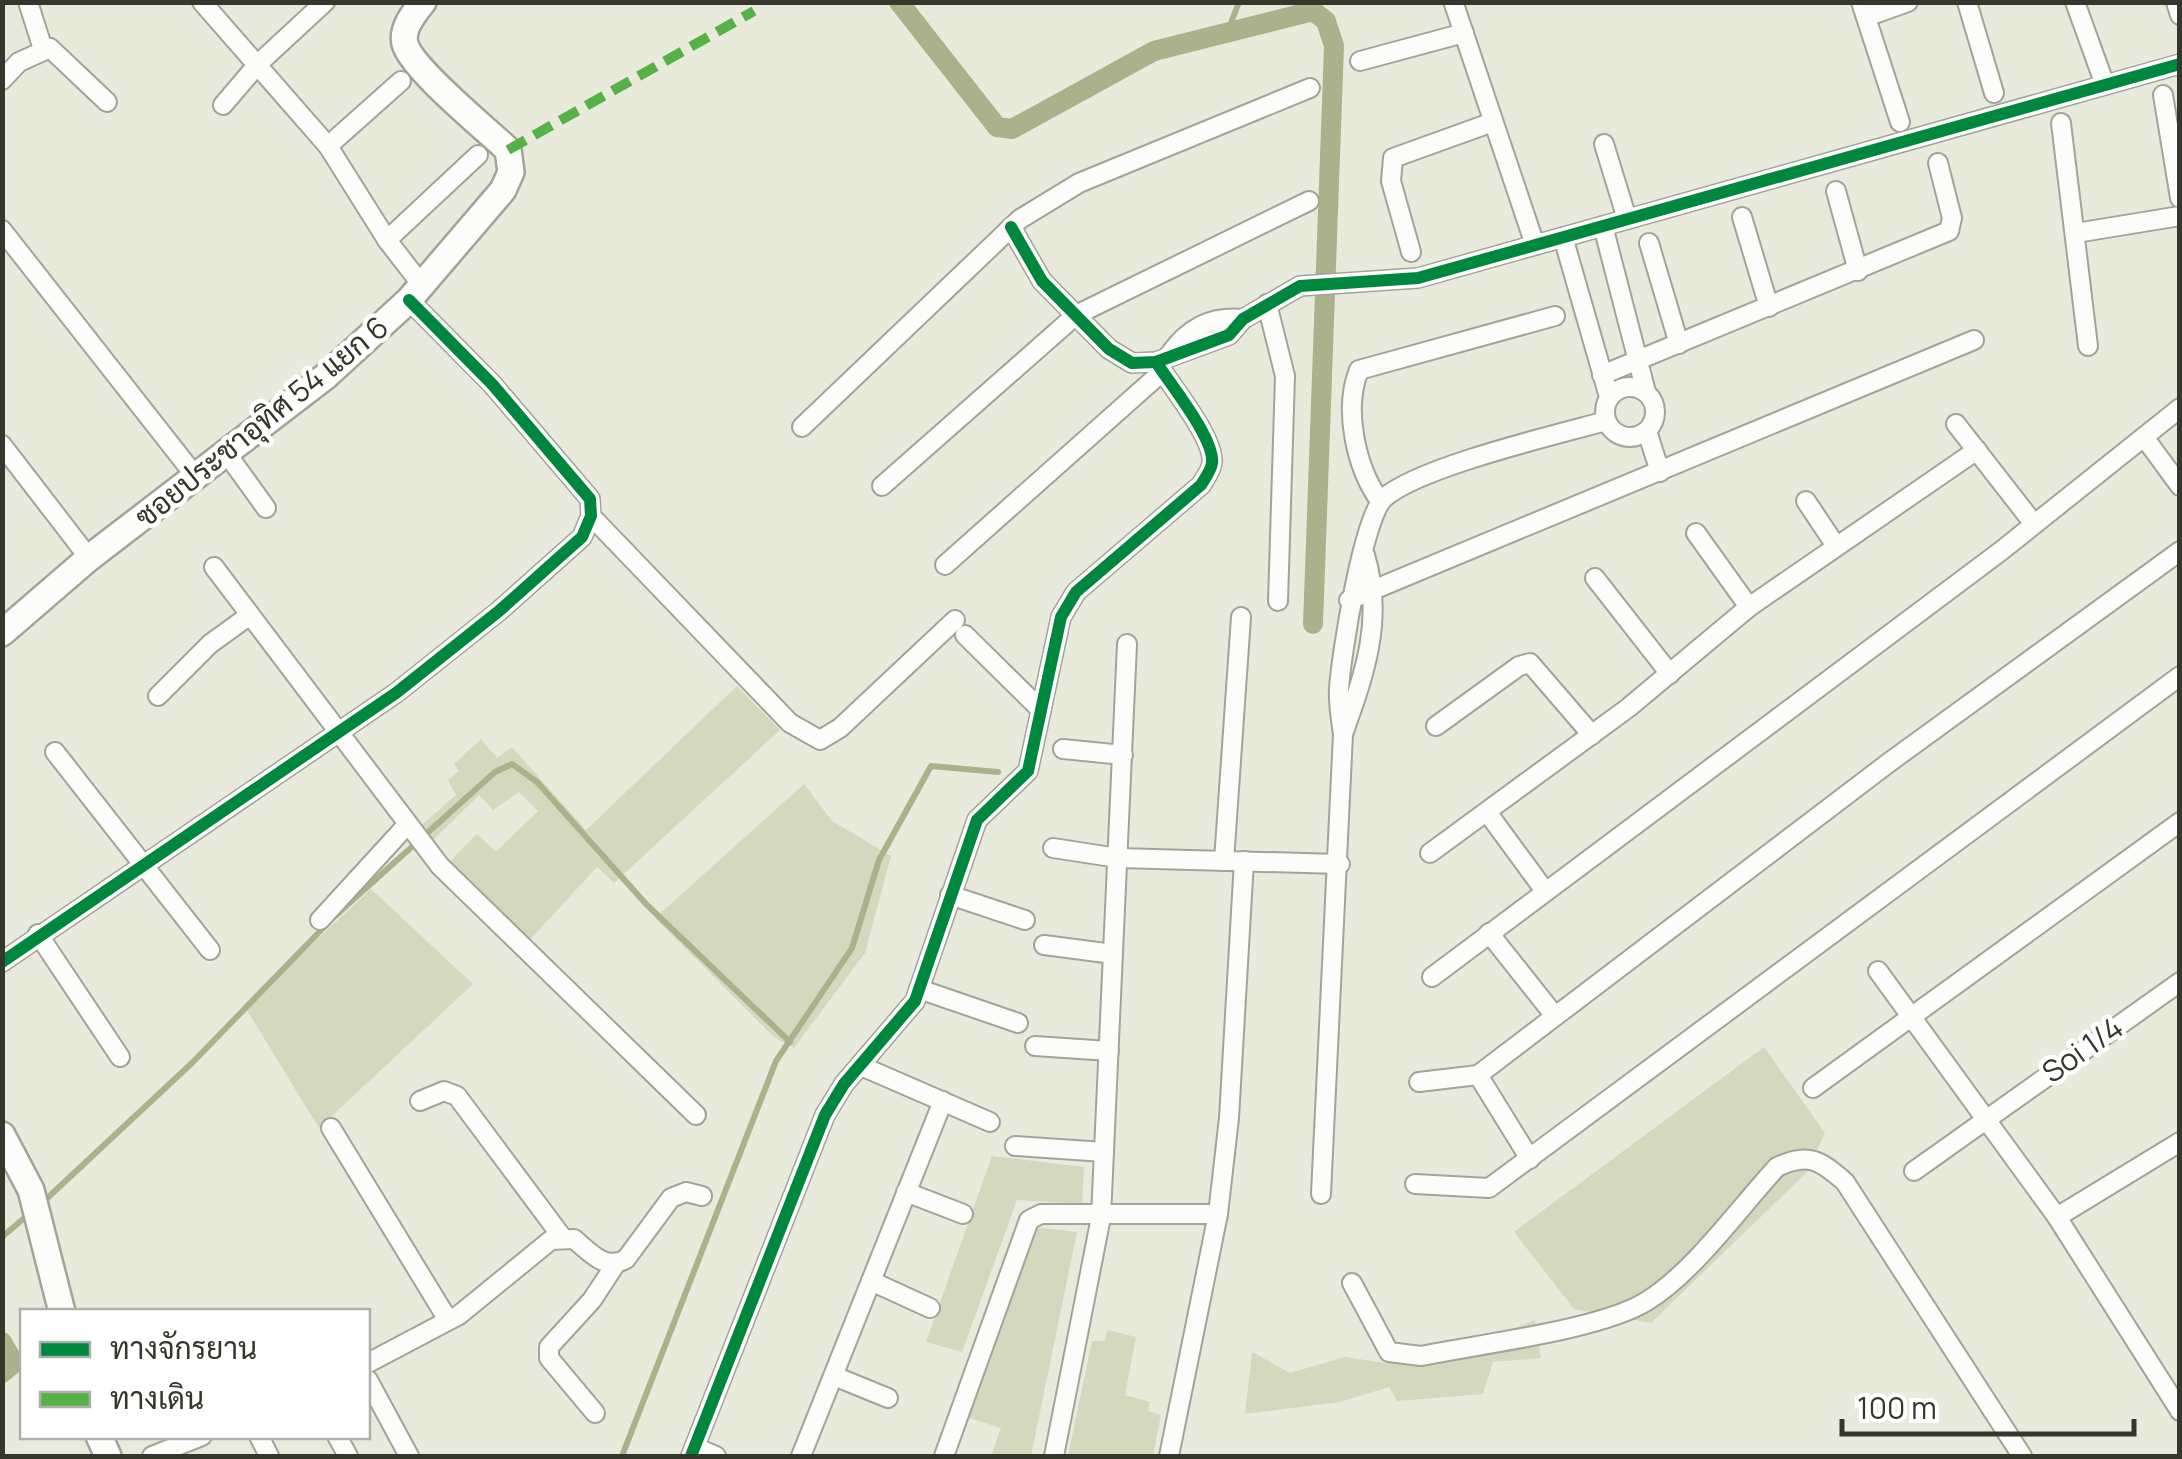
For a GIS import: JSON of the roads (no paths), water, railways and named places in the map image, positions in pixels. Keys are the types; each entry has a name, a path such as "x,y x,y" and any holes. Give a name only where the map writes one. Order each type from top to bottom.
{"street":[{"path":"28,2 43,49"},
{"path":"2,962 336,733 499,612 582,537 590,516 590,499 415,292 328,146 202,2"},
{"path":"223,105 258,64 325,2"},
{"name":"ซอยประชาอุทิศ 54 แยก 6","path":"2,634 90,558 228,454 415,292 503,190 512,160 508,150 416,63 404,42 407,26 423,2"},
{"path":"1900,122 1864,10 1908,2"},
{"path":"1966,2 1994,93"},
{"path":"2075,2 2105,85"},
{"path":"2176,2 2180,14"},
{"path":"1454,4 1535,245"},
{"path":"1360,61 1464,33"},
{"path":"2,80 19,62 43,49 60,52 107,102"},
{"path":"946,565 1162,363 1185,333 1220,317 1243,319 1312,284 1418,278 2180,64"},
{"path":"328,146 401,81"},
{"path":"802,427 1011,228 1079,183 1310,88"},
{"path":"2163,94 2180,198"},
{"path":"1411,252 1391,181 1394,158 1494,122"},
{"path":"2062,123 2088,346"},
{"path":"1604,144 1627,219"},
{"path":"387,240 478,155"},
{"path":"1602,375 1949,231 1952,218 1938,163"},
{"path":"1836,190 1858,271"},
{"path":"882,486 1076,315 1309,201"},
{"path":"2076,233 2180,216"},
{"path":"1742,217 1769,307"},
{"path":"1603,226 1646,392 1655,407 1647,431 1660,472"},
{"path":"1011,228 1042,281 1123,360 1162,363"},
{"path":"2,230 196,477"},
{"path":"1563,237 1609,398 1606,421"},
{"path":"1649,243 1678,344"},
{"path":"1267,304 1285,376 1278,600"},
{"path":"1380,501 1357,454 1353,385 1358,370 1556,316"},
{"path":"1349,600 1974,340"},
{"path":"716,1456 693,1452 825,1114 898,1026 919,988 977,820 1028,771 1051,650 1061,618 1076,592 1201,485 1210,470 1213,460 1203,434 1162,363"},
{"path":"1609,398 1630,386 1646,392"},
{"path":"1432,976 2034,524 2180,408"},
{"path":"1321,1194 1340,864 1343,734 1338,689 1348,639 1349,600 1380,501 1410,480 1606,421"},
{"path":"1606,421 1624,437 1647,431"},
{"path":"1956,424 2034,524"},
{"path":"2144,437 2180,486"},
{"path":"2,445 90,558"},
{"path":"1430,853 1592,735 1750,607 1977,450"},
{"path":"228,454 266,508"},
{"path":"1806,501 1836,546"},
{"path":"590,516 790,723 820,740 840,728 960,627 1041,710"},
{"path":"1696,533 1750,607"},
{"path":"1419,1082 1478,1076 1887,764 2180,551"},
{"path":"1343,734 1374,630 1375,589 1365,555"},
{"path":"214,567 427,852 696,1115"},
{"path":"1595,578 1670,674"},
{"path":"158,696 210,644 250,615"},
{"path":"1224,861 1240,617"},
{"path":"1054,1456 1101,1216 1127,644"},
{"path":"1436,726 1519,666 1530,663 1592,735"},
{"path":"1416,1184 1480,1190 1530,1159 2180,676"},
{"path":"1063,749 1122,755"},
{"path":"55,752 210,950"},
{"path":"1487,812 1545,891"},
{"path":"1813,1088 2179,823"},
{"path":"320,920 408,829"},
{"path":"1052,848 1118,858 1340,864"},
{"path":"1169,1456 1218,1214 1230,1118 1244,861"},
{"path":"950,894 1025,920"},
{"path":"1490,933 1555,1016"},
{"path":"38,934 120,1057"},
{"path":"1044,945 1114,954"},
{"path":"1878,971 2057,1217 2180,1412"},
{"name":"Soi 1/4","path":"1914,1171 2180,982"},
{"path":"919,988 1018,1023"},
{"path":"1035,1046 1109,1051"},
{"path":"861,1066 990,1122"},
{"path":"1478,1076 1530,1159"},
{"path":"420,1101 444,1091 458,1096 562,1237"},
{"path":"801,1456 942,1101"},
{"path":"331,1128 448,1320"},
{"path":"2,1135 31,1190 61,1309"},
{"path":"2057,1217 2178,1145"},
{"path":"1015,1146 1104,1152"},
{"path":"1352,1283 1389,1352 1421,1356 1614,1316 1647,1301 1674,1279 1776,1167 1798,1157 1816,1158 1845,1182 2022,1456"},
{"path":"595,1413 549,1358 549,1346 592,1300 615,1266 626,1259 671,1198 686,1192 702,1196"},
{"path":"906,1192 964,1214"},
{"path":"944,1456 1029,1220 1041,1214 1218,1214"},
{"path":"370,1363 448,1320 551,1240 574,1239 604,1264 615,1266"},
{"path":"871,1282 930,1308"},
{"path":"834,1376 888,1398"},
{"path":"370,1384 409,1456"},
{"path":"152,1456 194,1439"}],"waterway":[{"path":"899,2 997,127 1012,129 1154,51 1313,11 1326,21 1334,46 1313,624"},
{"path":"1229,28 1239,2"},
{"path":"335,916 495,772 512,764 537,782 646,904 790,1042"},
{"path":"622,1456 776,1061 852,948 879,860 931,766 998,772"},
{"path":"42,1203 192,1063 326,925"},
{"path":"2,1237 29,1214"},
{"path":"2,1342 14,1363 2,1373"}]}
